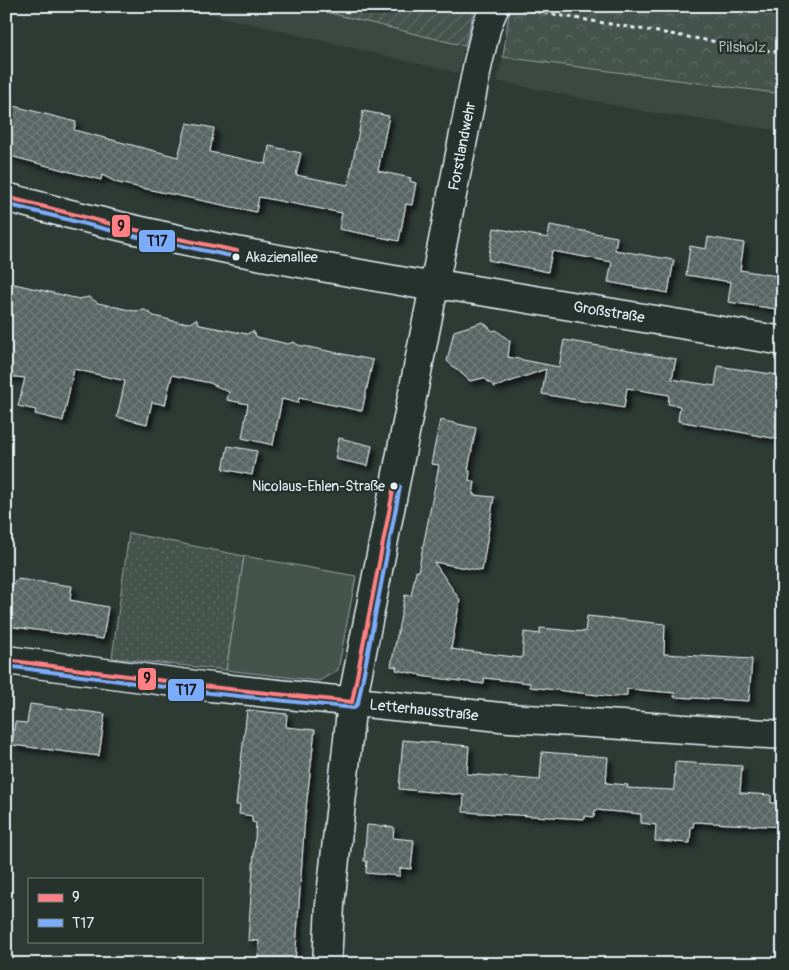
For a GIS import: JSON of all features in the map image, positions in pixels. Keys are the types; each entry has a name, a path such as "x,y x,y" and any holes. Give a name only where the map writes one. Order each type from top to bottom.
{"street":[{"name":"Forstlandwehr","path":"434,287 487,25 507,8"},
{"path":"6,197 131,229 308,265 434,287 352,702 330,904 327,964"},
{"name":"Großstraße","path":"434,287 450,286 783,340"},
{"name":"Letterhausstraße","path":"6,660 211,687 510,718 783,735"}],"path":[{"path":"507,8 783,53"}],"shaded area":[{"path":"176,6 301,6 465,46 458,73"},
{"path":"503,57 783,94 783,131 648,112 497,81"}],"green space":[{"path":"301,6 475,6 465,46"},
{"name":"Pilsholz","path":"510,6 783,6 783,94 503,57"},
{"path":"129,533 244,556 226,670 112,658"},
{"path":"244,556 356,576 338,670 319,681 226,670"}],"building":[{"path":"6,104 76,122 74,130 178,157 187,123 214,128 210,152 266,164 269,146 301,153 296,175 348,185 363,111 389,116 378,171 411,178 410,181 416,183 412,205 406,204 399,241 339,229 342,213 259,197 256,212 118,183 102,175 101,180 6,155"},
{"path":"550,225 617,237 615,250 674,260 668,293 608,282 612,262 552,251 548,272 488,260 494,228 548,238"},
{"path":"708,237 744,243 740,270 783,277 783,310 728,302 731,282 686,275 690,246 706,249"},
{"path":"6,282 79,299 89,297 98,303 134,311 145,310 154,316 182,323 190,323 196,319 200,325 247,334 253,331 257,337 288,344 294,342 298,345 373,360 362,411 299,398 298,403 282,399 273,445 242,438 248,404 227,400 229,392 210,383 172,375 165,405 152,402 147,424 117,417 125,381 74,369 63,421 35,414 36,410 18,406 25,378 6,376"},
{"path":"483,322 493,331 496,330 510,341 508,357 559,367 564,340 676,359 672,379 715,386 718,366 778,375 776,396 783,397 783,440 678,421 680,406 668,404 669,395 627,388 624,408 542,394 546,369 495,387 484,378 470,381 447,361 454,331"},
{"path":"440,420 476,428 468,470 470,471 469,481 475,482 473,495 494,497 482,571 434,562 460,600 451,649 522,658 524,632 540,634 540,628 585,632 587,616 665,624 664,654 752,659 749,701 674,697 675,693 627,689 627,695 614,697 530,687 530,683 484,678 484,684 420,676 396,670 397,667 391,666 405,595 411,596 416,571 418,572 439,465 431,464"},
{"path":"339,438 372,446 368,466 335,459"},
{"path":"228,446 257,451 252,475 223,469"},
{"path":"17,579 72,586 70,600 108,607 103,639 6,626 6,593"},
{"path":"30,704 105,714 99,756 12,745 15,722 27,723"},
{"path":"247,710 287,714 286,727 315,730 305,817 295,964 258,964 259,941 248,940 256,823 252,822 252,816 239,814 240,805 236,805"},
{"path":"403,740 469,746 467,774 540,780 542,752 608,757 606,783 628,785 627,788 674,790 675,762 742,766 740,793 771,795 771,803 783,803 783,827 694,822 693,827 691,827 690,843 655,841 656,825 641,823 641,814 595,810 594,817 585,816 585,819 463,812 464,795 399,789"},
{"path":"367,825 394,827 393,838 414,840 411,869 400,868 400,876 366,873 367,861 364,861"}],"transit line":[{"name":"9","path":"6,197 131,229 237,251"},
{"name":"T17","path":"6,204 129,235 236,257"},
{"name":"9","path":"6,660 211,687 352,702 394,486"},
{"name":"T17","path":"6,666 210,693 354,708 358,703 400,487"}],"place":[{"name":"Akazienallee","path":"236,257"},
{"name":"Nicolaus-Ehlen-Straße","path":"394,486"}]}
